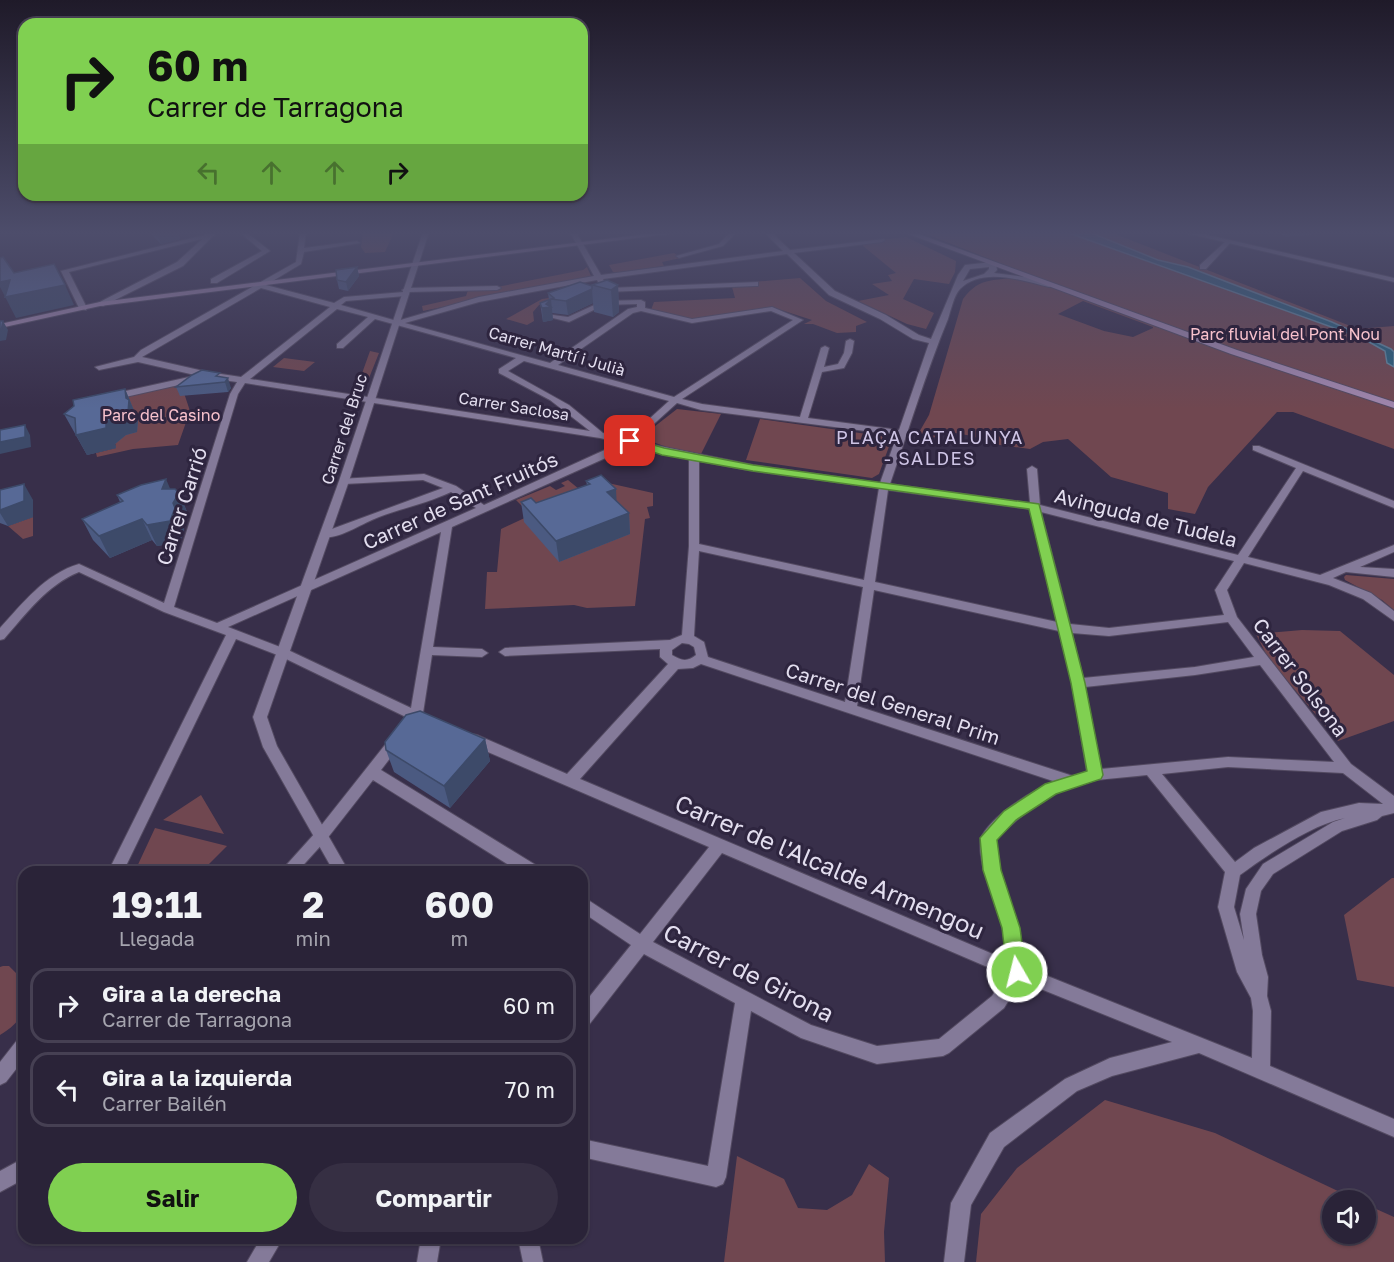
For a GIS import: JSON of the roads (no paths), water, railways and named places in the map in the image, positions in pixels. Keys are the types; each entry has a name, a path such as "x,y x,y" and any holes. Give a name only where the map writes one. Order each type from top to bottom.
{"main road":[{"path":"0,326 100,304 210,291"},
{"path":"1065,291 1234,352 1394,405"}],"street":[{"path":"74,291 83,308"},
{"path":"100,304 126,291"},
{"path":"138,359 138,356 249,291"},
{"name":"Carrer Martí i Julià","path":"281,291 701,407 902,434"},
{"path":"243,380 344,299 431,291"},
{"path":"397,322 523,291"},
{"path":"830,291 883,317 916,337 934,342"},
{"path":"850,710 884,486 934,342 955,291"},
{"name":"Carrer del Bruc","path":"338,866 270,747 261,723 262,710 326,535 406,292"},
{"path":"552,364 631,310 641,309 641,302 610,302 569,320 553,316"},
{"name":"Carrer de Sant Fruitós","path":"216,628 616,450 630,441 675,400 799,320 772,309 692,321 641,309"},
{"path":"340,346 374,316"},
{"path":"820,370 841,366 848,353 850,341"},
{"path":"803,421 825,348"},
{"path":"524,357 502,371 538,390 587,421 600,435"},
{"path":"99,367 138,359 208,375 371,399"},
{"path":"99,400 208,375"},
{"name":"Carrer Carrió","path":"168,609 234,394 243,380"},
{"name":"Carrer Saclosa","path":"371,399 630,441"},
{"name":"Avinguda de Tudela","path":"630,441 694,458 1035,507 1327,581 1367,596 1394,617"},
{"path":"1256,448 1394,505"},
{"path":"687,639 694,546 694,458"},
{"path":"1242,560 1301,467"},
{"path":"1032,469 1035,507 1078,683 1095,775"},
{"path":"344,481 423,477 452,488 484,509"},
{"path":"326,535 377,514 412,505 452,488"},
{"path":"293,866 321,836 416,716 447,526"},
{"path":"694,546 1064,628 1109,632 1231,618"},
{"path":"1327,581 1346,569 1394,548"},
{"name":"Carrer Solsona","path":"1242,560 1221,590 1231,618 1346,768 1388,805"},
{"path":"0,636 53,581 79,568 168,609 284,653 438,725"},
{"path":"1346,569 1394,573"},
{"path":"118,866 232,635"},
{"path":"504,652 669,644 687,639 696,642 702,648 700,659 689,665 675,664 669,661 665,653 669,644"},
{"path":"426,651 482,652"},
{"name":"Carrer del General Prim","path":"700,659 1073,782"},
{"path":"1078,683 1195,671 1262,660"},
{"path":"571,779 675,664"},
{"name":"Carrer de l'Alcalde Armengou","path":"460,734 571,779 719,846 1017,972 1199,1044 1394,1128"},
{"path":"1017,972 1011,928 992,870 988,838 1010,815 1032,800 1051,789 1095,775 1228,762 1346,768"},
{"path":"1151,770 1233,871"},
{"path":"372,772 524,866"},
{"path":"1259,996 1245,972 1226,907 1233,871 1259,853 1326,816 1388,805"},
{"path":"1261,1071 1260,977 1248,914 1254,889 1268,870 1338,826 1372,816 1388,805"},
{"path":"588,1012 719,846"},
{"name":"Carrer de Girona","path":"588,907 642,944 807,1032 877,1055 943,1047 998,1002 1017,972"},
{"path":"588,1150 716,1177 744,999"},
{"path":"954,1262 961,1203 997,1140 1071,1085 1110,1067 1199,1044"},
{"path":"9,1067 18,1054"},
{"path":"0,1182 18,1172"},
{"path":"257,1262 269,1244"},
{"path":"427,1262 430,1244"},
{"path":"529,1244 533,1262"}],"water":[{"path":"1230,291 1251,291 1332,322 1391,349 1394,352 1394,367 1387,363 1385,351 1362,338"}],"district":[{"name":"PLAÇA CATALUNYA - SALDES","path":"930,447"}],"park label":[{"name":"Parc fluvial del Pont Nou","path":"1285,334"},
{"name":"Parc del Casino","path":"161,415"}]}
